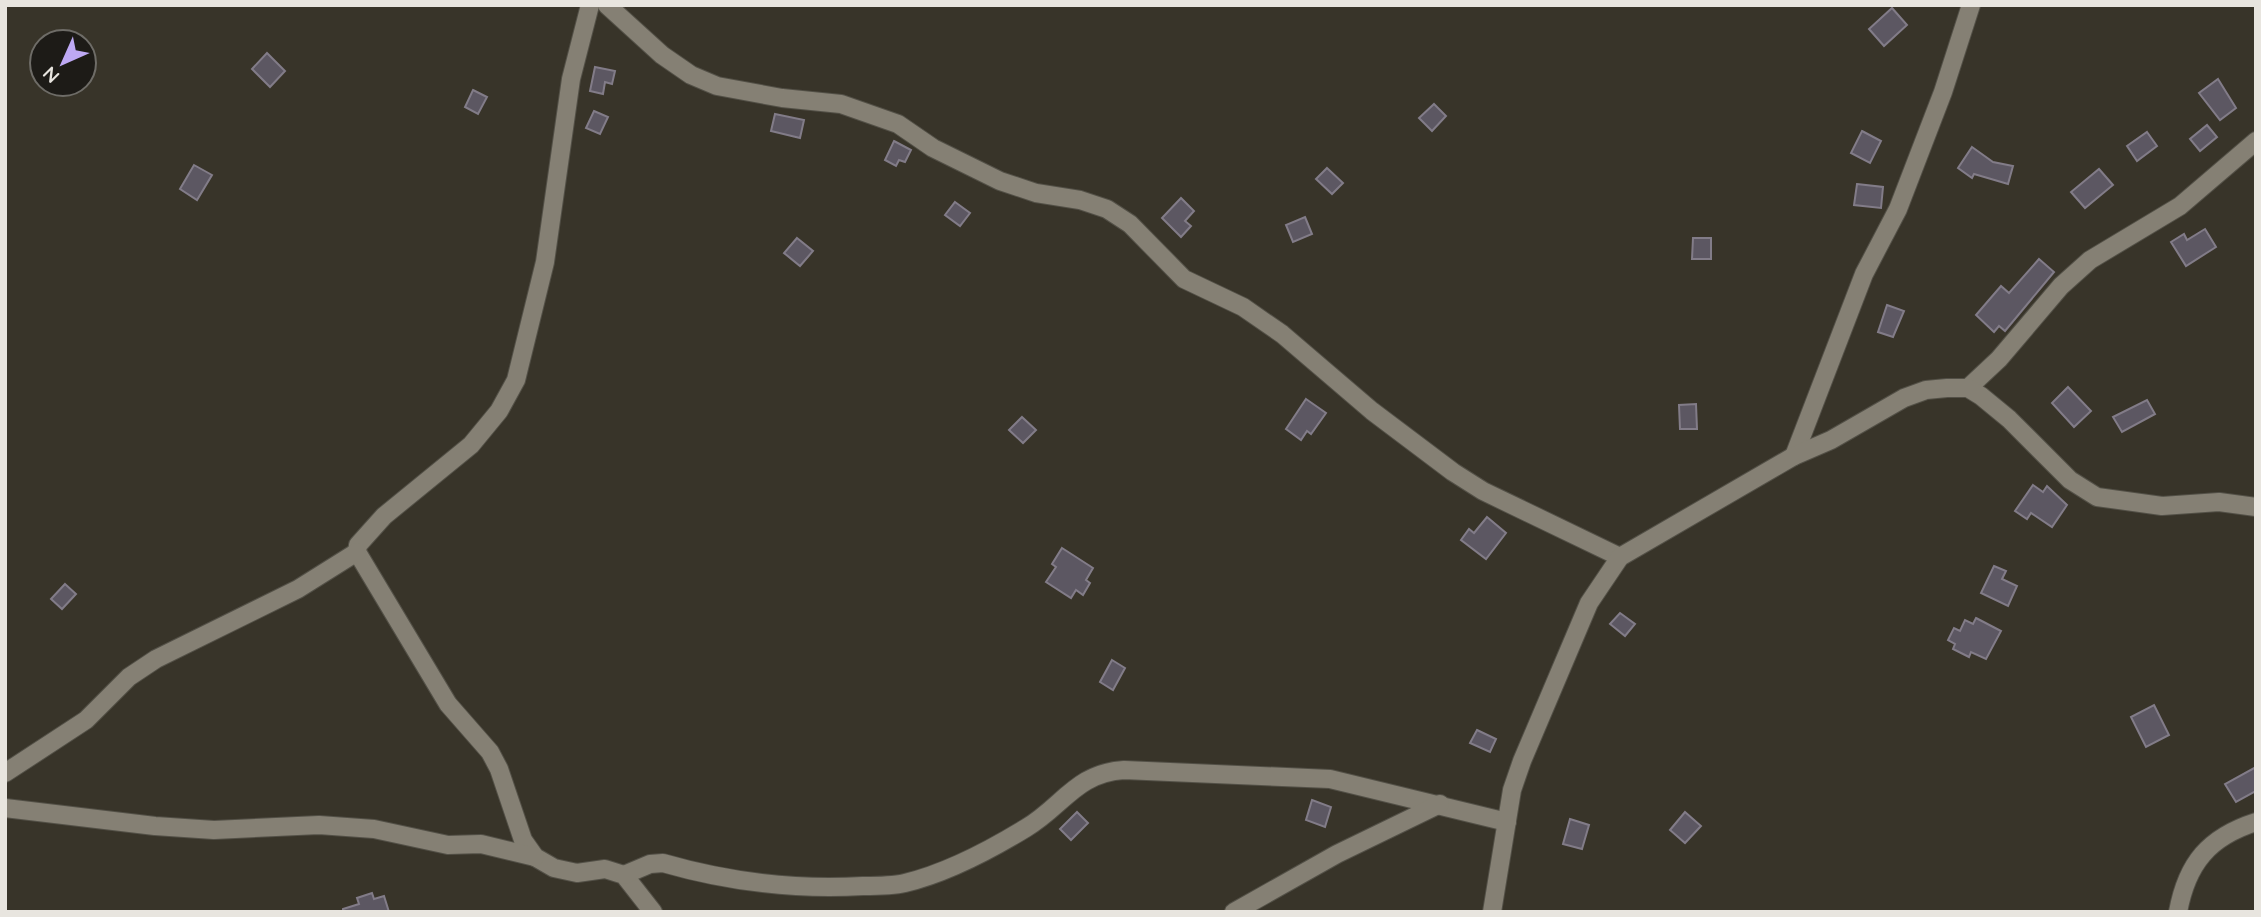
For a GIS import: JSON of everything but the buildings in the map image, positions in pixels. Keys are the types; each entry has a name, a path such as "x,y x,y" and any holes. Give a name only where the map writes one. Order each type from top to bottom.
{"street":[{"path":"5,773 86,720 129,677 156,659 298,589 357,552 363,537 384,516 471,445 499,411 516,380 545,262 571,79 590,5"},
{"path":"607,5 662,55 691,75 718,86 769,96 841,104 898,124 933,148 1000,181 1036,193 1080,200 1107,209 1129,224 1184,279 1243,307 1282,334 1372,411 1453,472 1483,491 1620,557"},
{"path":"1794,456 1864,274 1898,209 1943,92 1971,5"},
{"path":"1968,388 1999,359 2061,285 2090,260 2180,206 2256,141"},
{"path":"1492,912 1507,822 1522,761 1589,603 1620,557 1794,456 1831,440 1904,398 1926,390 1968,388 2009,419 2070,480 2097,497 2162,506 2219,502 2256,507"},
{"path":"357,552 448,704 490,752 499,769 523,839 535,857"},
{"path":"624,875 650,863 663,863 766,886 828,888 902,884 927,877 1004,841 1030,826 1069,790 1106,771 1268,774 1330,779 1507,822"},
{"path":"1234,912 1337,854 1440,804"},
{"path":"5,808 190,828 319,825 384,830 448,845 481,844 535,857 554,868 577,873 605,869 624,875 653,912"},
{"path":"2178,912 2187,880 2201,855 2228,831 2256,822"}]}
